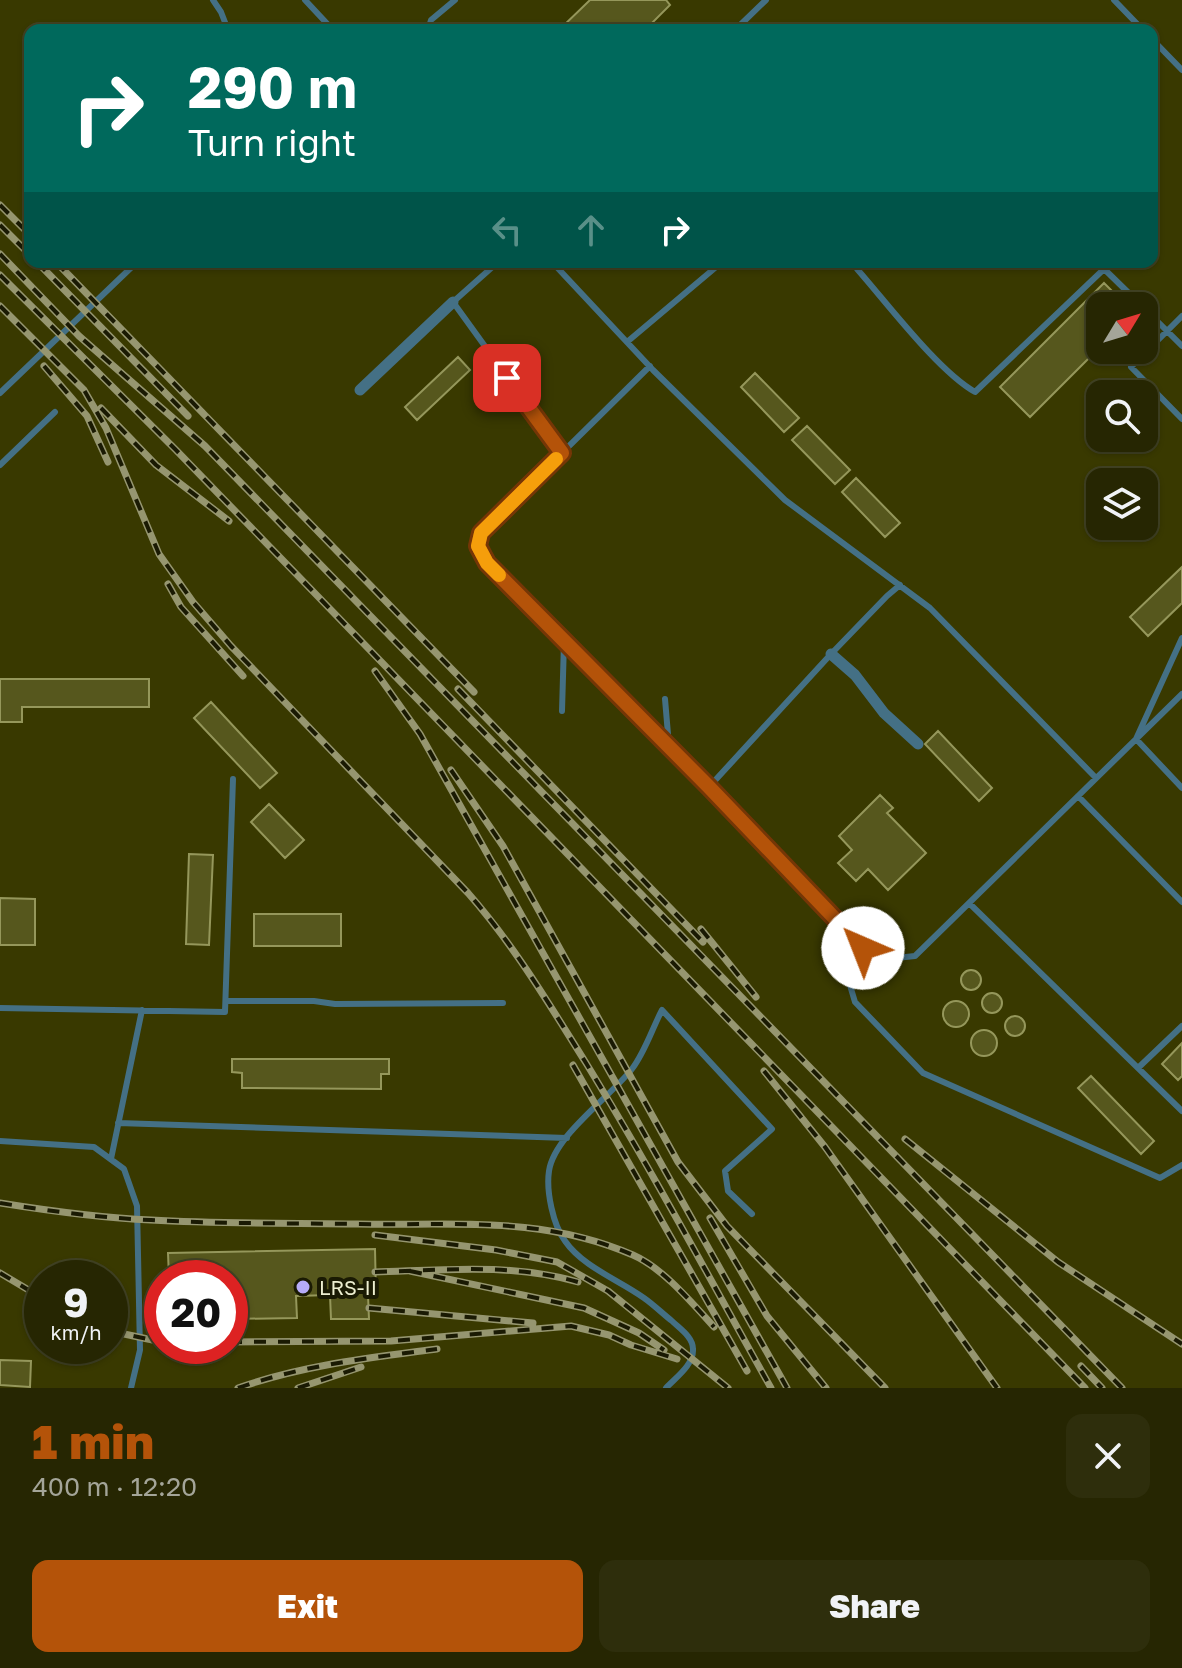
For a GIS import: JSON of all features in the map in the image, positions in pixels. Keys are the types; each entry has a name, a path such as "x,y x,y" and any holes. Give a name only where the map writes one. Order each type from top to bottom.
{"street":[{"path":"360,390 453,302"},
{"path":"831,654 855,675 884,713 918,744"}],"lane":[{"path":"213,0 226,24"},
{"path":"305,0 327,24"},
{"path":"430,24 455,0"},
{"path":"741,24 766,0"},
{"path":"1114,0 1137,24"},
{"path":"1158,45 1182,70"},
{"path":"0,393 131,268"},
{"path":"491,268 453,302 562,453"},
{"path":"558,268 650,366 785,500 930,608 1096,778"},
{"path":"627,342 715,268"},
{"path":"857,268 929,351 975,392 1104,269 1128,292"},
{"path":"1182,316 1131,367 1182,419"},
{"path":"1158,322 1182,346"},
{"path":"650,366 481,533 478,546 487,563 863,948 887,959 915,956 1182,694"},
{"path":"0,465 55,412"},
{"path":"709,787 831,654 900,585"},
{"path":"1136,739 1182,638"},
{"path":"562,711 563,639"},
{"path":"665,699 669,746"},
{"path":"1136,739 1182,788"},
{"path":"0,1008 225,1012 233,779"},
{"path":"1078,796 1182,902"},
{"path":"969,903 1182,1111"},
{"path":"863,948 849,982 855,1002 923,1073 1160,1178 1182,1165"},
{"path":"226,1001 503,1003"},
{"path":"111,1159 142,1010"},
{"path":"666,1388 691,1359 694,1350 689,1336 645,1298 579,1256 565,1242 550,1197 549,1170 582,1118 598,1106 634,1065 662,1010 772,1129 725,1171 728,1191 752,1214"},
{"path":"1138,1068 1182,1026"},
{"path":"118,1123 567,1138"},
{"path":"0,1141 94,1147 124,1169 137,1206 140,1350 131,1388"}],"shaded area":[{"path":"0,0 1182,0 1182,1388 0,1388"}],"building":[{"path":"590,0 666,0 670,5 651,24 565,24"},
{"path":"1104,283 1113,292 1095,292"},
{"path":"1086,301 1086,361 1030,417 1000,387"},
{"path":"458,357 470,370 417,420 405,407"},
{"path":"755,373 799,418 784,432 741,387"},
{"path":"807,426 850,470 835,484 792,440"},
{"path":"856,478 900,523 885,537 842,492"},
{"path":"1182,567 1182,603 1148,636 1130,617"},
{"path":"0,679 149,679 149,707 22,707 22,722 0,722"},
{"path":"211,702 277,773 260,788 194,718"},
{"path":"938,731 992,788 979,801 925,744"},
{"path":"880,795 893,808 887,813 926,853 888,890 868,869 856,881 838,863 852,850 839,836"},
{"path":"269,804 304,840 285,858 251,822"},
{"path":"189,854 213,855 209,945 186,944"},
{"path":"0,898 35,899 35,945 0,945"},
{"path":"254,914 341,914 341,946 254,946"},
{"path":"971,970 978,973 981,980 978,987 971,990 964,987 961,980 964,973"},
{"path":"992,993 999,996 1002,1003 999,1010 992,1013 985,1010 982,1003 985,996"},
{"path":"956,1001 965,1005 969,1014 965,1023 956,1027 947,1023 943,1014 947,1005"},
{"path":"1015,1016 1022,1019 1025,1026 1022,1033 1015,1036 1008,1033 1005,1026 1008,1019"},
{"path":"984,1030 993,1034 997,1043 993,1052 984,1056 975,1052 971,1043 975,1034"},
{"path":"1182,1043 1182,1076 1178,1080 1162,1064"},
{"path":"232,1059 389,1059 389,1074 381,1074 381,1089 242,1088 242,1073 232,1072"},
{"path":"1091,1076 1154,1141 1141,1154 1078,1088"},
{"name":"LRS-II","path":"375,1249 376,1295 368,1295 369,1319 331,1319 330,1295 296,1296 297,1318 248,1319 248,1260 168,1260 168,1253"},
{"path":"0,1360 31,1364 30,1387 0,1385"}],"railway":[{"path":"0,205 24,229"},
{"path":"0,225 24,249"},
{"path":"0,254 79,336 205,446 1122,1388"},
{"path":"43,268 188,416"},
{"path":"62,268 474,692"},
{"path":"0,275 175,449 1085,1388"},
{"path":"0,306 84,390 106,428 159,554 193,602 231,646 468,893 516,954 610,1103 771,1388"},
{"path":"44,366 87,416 108,462"},
{"path":"101,408 156,465 229,521"},
{"path":"168,584 181,607 243,676"},
{"path":"375,671 420,734 787,1388"},
{"path":"458,689 703,942"},
{"path":"451,770 503,846 678,1162 727,1226 885,1388"},
{"path":"701,929 756,997"},
{"path":"573,1065 747,1371"},
{"path":"764,1071 825,1147 997,1388"},
{"path":"905,1139 1058,1262 1182,1344"},
{"path":"0,1203 132,1219 229,1223 463,1224 531,1228 599,1242 633,1255 655,1268 714,1327"},
{"path":"710,1218 767,1316 826,1388"},
{"path":"375,1235 496,1250 557,1262 608,1291 728,1388"},
{"path":"375,1272 503,1270 578,1282"},
{"path":"410,1271 584,1308 639,1333 664,1350"},
{"path":"0,1273 24,1287"},
{"path":"369,1308 533,1323"},
{"path":"248,1342 391,1341 571,1326 609,1335 677,1359"},
{"path":"128,1335 144,1338"},
{"path":"238,1388 312,1368 437,1349"},
{"path":"1081,1366 1102,1388"},
{"path":"298,1388 361,1367"}],"slow traffic":[{"path":"499,575 487,563 478,546 481,533 556,459"}],"place":[{"name":"LRS-II","path":"303,1287"}],"route":[{"path":"507,378 562,453 481,533 478,546 487,563 863,948"}]}
